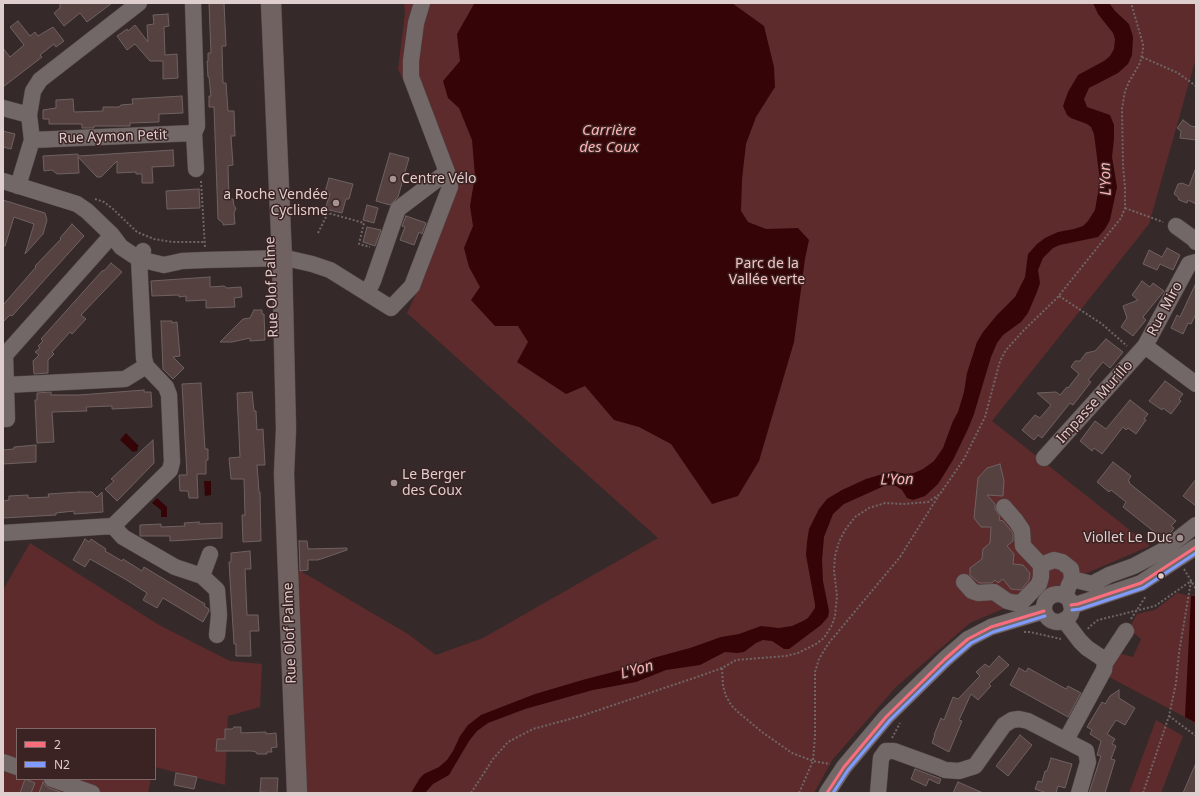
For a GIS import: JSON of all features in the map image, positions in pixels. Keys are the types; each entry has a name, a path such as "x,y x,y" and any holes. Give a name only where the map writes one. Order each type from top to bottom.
{"main road":[{"name":"Rue Olof Palme","path":"262,3 276,258"},
{"name":"Rue Olof Palme","path":"271,3 278,428 284,474 297,793"}],"street":[{"path":"139,3 40,80 33,91 29,115 32,140 10,184 77,204 87,211 122,247 164,265 182,261 276,258 312,264 330,270 391,308 412,286 450,187 447,172 411,77 410,61 416,23 422,3"},
{"path":"193,3 197,126 194,133 196,169"},
{"path":"3,108 29,115"},
{"name":"Rue Aymon Petit","path":"32,140 194,133"},
{"path":"367,293 374,281 398,209 447,172"},
{"path":"1176,226 1194,238 1196,242"},
{"path":"3,419 7,419 4,355 112,235"},
{"path":"3,533 113,526 170,470 172,462 169,395 166,387 146,366 144,358 141,255"},
{"name":"Rue Miro","path":"1196,262 1189,264 1141,350 1196,384"},
{"name":"Impasse Murillo","path":"1044,458 1141,350"},
{"path":"6,385 125,379 146,366"},
{"path":"964,582 972,591 978,593 994,592 1007,601 1015,603 1022,602 1039,584 1041,577 1041,565 1023,546 1022,530 1004,507"},
{"path":"1072,579 1092,584 1109,575 1134,566 1164,550 1196,525"},
{"path":"113,526 123,537 175,567 202,576 217,590 219,615 217,635"},
{"path":"1041,565 1054,560 1062,562 1071,569 1072,579 1069,585 1068,600 1072,610 1069,616 1064,620 1057,622 1046,616 1044,611 1044,604 1052,595 1059,594 1068,600 1078,604 1141,583 1196,547"},
{"path":"202,576 210,554"},
{"path":"827,793 844,767 886,717 944,659 968,639 991,627 1044,611"},
{"path":"1064,620 1080,641 1087,648 1102,658 1105,663"},
{"path":"1066,740 1104,670 1105,663 1126,631"},
{"path":"878,793 881,758 886,751 895,751 945,770 960,771 975,766 1004,725 1012,720 1019,719 1028,721 1086,751 1088,762 1079,793"},
{"path":"3,762 16,767"},
{"path":"55,780 92,793"}],"path":[{"path":"799,793 813,761 815,736 815,672 819,659 828,644 900,557 964,459 985,417 1000,360 1006,350 1059,296 1118,223 1123,214 1125,208 1122,109 1125,91 1142,57 1142,44 1131,3"},
{"path":"1142,57 1178,73 1196,86"},
{"path":"196,169 200,172 205,260"},
{"path":"1125,208 1176,226"},
{"path":"318,233 328,213 364,223 359,244 384,251"},
{"path":"1059,296 1141,350"},
{"path":"471,793 493,759 508,742 533,729 581,716 722,668 736,660 786,656 806,650 816,644 828,632 835,616 837,596 834,570 835,556 846,530 855,517 869,508 885,503 902,504 928,502 940,494"},
{"path":"1178,560 1196,589"},
{"path":"1087,632 1089,627 1098,620 1155,606 1191,581"},
{"path":"1143,793 1169,716 1176,683 1179,653 1191,581"},
{"path":"1126,631 1146,595"},
{"path":"1023,632 1030,632 1066,641"},
{"path":"722,668 723,686 726,696 738,713 792,753 813,761 844,767"},
{"path":"1169,716 1196,736"},
{"path":"895,751 890,743 900,722"}],"green space":[{"name":"Parc de la Vallée verte","path":"404,3 1196,3 1196,58 1149,224 992,421 1150,546 970,623 896,687 833,759 814,793 306,793 297,569 408,634 436,655 483,638 658,538 407,313 428,268 456,188 398,69 405,14"},
{"path":"30,543 159,625 230,661 262,664 260,707 228,716 225,785 156,767 156,728 16,728 16,780 151,780 148,793 3,793 3,590"},
{"path":"1177,593 1191,596 1196,595 1196,724 1107,676 1118,653 1133,657 1141,639 1129,629 1137,614 1155,610"},
{"path":"1156,720 1183,736 1161,793 1129,793"}],"water":[{"name":"Carrière des Coux","path":"732,3 764,26 774,67 775,87 756,117 746,144 742,179 741,211 748,222 766,229 798,228 809,240 794,342 759,461 738,496 712,504 671,444 639,427 614,420 585,386 566,394 517,362 528,342 518,326 495,326 471,300 480,287 469,267 464,248 473,226 470,206 475,176 472,140 459,108 448,98 443,81 460,61 457,34 474,4"},
{"name":"L'Yon","path":"1093,3 1109,3 1129,24 1133,37 1132,55 1128,64 1118,73 1089,88 1084,99 1087,107 1110,115 1114,125 1112,157 1117,187 1110,220 1098,237 1060,245 1053,248 1043,258 1038,270 1040,283 1028,313 1021,322 1003,335 997,343 991,357 968,429 953,460 938,484 925,496 913,500 907,498 902,490 896,486 884,486 844,504 833,514 824,537 822,560 823,581 829,611 828,617 821,625 789,649 784,649 772,641 763,640 756,643 744,652 725,652 700,665 666,670 636,682 593,690 525,709 488,723 477,731 469,741 449,775 433,784 425,793 411,793 424,774 439,767 447,760 460,736 468,725 481,715 535,694 638,665 653,658 690,648 721,637 739,634 761,626 779,628 792,626 808,618 815,608 815,604 806,555 807,542 809,529 819,509 827,499 866,479 893,471 905,474 914,473 923,469 934,461 943,448 958,412 964,392 967,373 977,342 997,315 1015,297 1025,277 1028,254 1045,238 1058,232 1083,226 1095,210 1100,181 1094,134 1091,127 1087,124 1067,115 1063,106 1068,92 1078,75 1104,61 1110,56 1114,49 1115,39 1113,33 1098,14"},
{"path":"126,433 139,446 136,452 133,452 120,440"},
{"path":"204,481 211,481 211,495 205,496"},
{"path":"157,498 167,507 167,517 161,517 161,510 152,503"},
{"path":"1191,596 1196,596 1196,723 1185,717"}],"building":[{"path":"60,3 112,3 87,22 80,13 64,26 54,13 60,8"},
{"path":"209,3 224,3 226,46 222,46 223,83 226,83 228,111 234,111 235,136 231,136 233,165 228,166 229,199 233,199 234,206 236,208 234,213 235,224 223,225 223,223 218,219 214,107 209,107 209,96 211,96 207,61 208,53 211,53"},
{"path":"168,14 169,26 164,27 165,55 177,54 178,78 163,79 163,61 150,61 135,44 127,50 117,36 127,29 128,31 135,25 148,42 147,25 154,24 153,15"},
{"path":"18,21 30,36 35,32 38,36 53,27 64,41 56,47 54,44 40,55 42,57 3,87 3,48 10,57 24,45 10,27"},
{"path":"182,96 183,113 159,114 159,122 130,123 130,126 94,126 94,128 82,128 82,124 49,124 49,119 43,119 43,110 56,108 56,100 73,99 74,112 103,111 103,107 119,107 121,105 133,104 132,99"},
{"path":"1183,120 1191,126 1196,127 1196,140 1180,138 1181,131 1177,128"},
{"path":"3,131 15,134 11,149 3,147"},
{"path":"173,150 174,166 152,167 153,183 142,183 142,174 136,174 136,172 117,173 117,161 101,177 97,177 78,157 79,173 57,174 52,170 44,171 43,156 78,154 78,156"},
{"path":"390,153 409,158 398,197 390,205 376,201"},
{"path":"1195,170 1196,204 1188,200 1187,203 1179,200 1174,194 1178,184 1182,183 1189,186"},
{"path":"329,178 353,184 349,199 346,199 342,213 325,209 330,194 325,192"},
{"path":"199,189 200,208 167,209 166,191"},
{"path":"3,200 45,213 47,220 43,234 25,254 34,224 14,217 5,246 3,246"},
{"path":"367,205 378,208 374,223 363,220"},
{"path":"406,216 426,223 422,234 419,232 414,245 400,240 405,227 402,226"},
{"path":"72,224 84,236 12,316 10,315 3,322 3,305 36,267 35,266 61,239 60,238"},
{"path":"367,227 381,230 375,246 363,242"},
{"path":"1167,248 1180,255 1173,270 1160,264 1157,270 1143,264 1149,250 1162,257"},
{"path":"111,263 122,272 81,315 86,319 72,334 70,332 52,352 54,354 48,360 48,373 34,374 33,361 39,355 35,352 40,348 38,346 43,341 41,339 102,271 105,270"},
{"path":"210,277 210,287 241,287 242,297 234,298 235,307 206,308 206,300 186,301 186,296 179,297 179,295 152,296 151,281"},
{"path":"1142,281 1150,287 1153,283 1164,291 1143,317 1146,320 1133,336 1121,327 1127,318 1123,306 1138,300 1132,295"},
{"path":"1196,283 1196,314 1191,324 1188,323 1183,334 1171,328 1177,315 1180,317"},
{"path":"254,310 262,310 262,314 264,314 265,340 250,341 250,338 232,342 220,342 243,319 250,318"},
{"path":"161,321 172,321 172,323 177,322 180,356 173,357 184,368 173,379 163,369"},
{"path":"1106,339 1123,352 1110,368 1103,362 1088,380 1091,382 1073,405 1070,403 1042,438 1038,435 1034,440 1022,430 1035,415 1040,418 1051,405 1037,393 1056,392 1060,395 1067,387 1068,388 1079,374 1071,367 1075,361 1080,361 1086,353 1095,351"},
{"path":"1165,381 1183,394 1179,399 1181,401 1171,414 1149,401"},
{"path":"201,383 205,449 208,449 208,460 206,460 206,474 197,474 198,498 189,498 188,491 180,491 179,475 187,475 182,384"},
{"path":"144,390 144,392 151,392 152,407 112,409 112,406 86,407 87,411 52,412 54,442 37,443 35,400 37,400 37,393 51,392 51,395 79,395"},
{"path":"252,392 254,411 256,411 257,430 263,429 265,465 257,465 260,492 261,541 243,542 242,515 245,515 244,479 231,479 229,458 240,457 237,393"},
{"path":"1130,400 1148,414 1144,419 1146,420 1136,434 1128,428 1126,430 1123,427 1102,454 1094,448 1092,451 1080,441 1095,421 1106,429"},
{"path":"153,440 154,463 117,501 105,489 114,481 111,479"},
{"path":"36,445 36,462 3,464 3,450 14,449 14,447"},
{"path":"1113,462 1131,476 1128,481 1130,482 1129,483 1176,521 1171,526 1174,528 1168,535 1166,533 1162,538 1123,507 1126,502 1111,490 1109,492 1097,482"},
{"path":"1000,464 1004,481 1003,496 987,495 995,504 995,509 1000,516 999,520 1003,521 1013,533 1013,541 1007,546 1014,554 1013,564 1023,565 1030,573 1029,580 1021,590 1011,589 1003,579 998,583 995,580 992,583 979,583 970,575 970,568 982,559 983,549 990,543 991,527 981,527 974,518 978,478 987,468"},
{"path":"1196,479 1196,506 1183,496"},
{"path":"92,492 97,497 102,492 103,512 74,514 74,511 56,513 56,515 3,518 3,501 9,500 9,496 28,495 28,498 49,497 48,494"},
{"path":"199,522 199,524 222,523 222,538 170,541 170,536 140,536 140,525 161,524 161,527 185,526 184,523"},
{"path":"85,539 89,542 91,539 106,549 105,551 122,561 123,559 142,571 144,567 205,604 204,606 209,609 209,611 203,622 163,598 157,608 143,600 147,593 90,559 85,567 73,560"},
{"path":"299,541 307,541 308,549 347,548 347,550 318,560 308,560 308,570 300,571"},
{"path":"250,551 251,569 245,569 247,615 258,615 259,631 250,631 251,656 236,656 229,562 231,562 231,553"},
{"path":"999,656 1009,665 989,684 991,686 978,700 971,694 959,720 962,721 949,752 932,743 941,718 944,720 953,697 958,699 980,676 976,672 985,664 989,667"},
{"path":"1019,668 1026,672 1028,668 1066,689 1068,686 1081,693 1068,717 1010,685"},
{"path":"1119,690 1119,698 1135,708 1125,725 1116,720 1107,734 1115,739 1112,744 1116,746 1111,759 1115,760 1105,793 1089,793 1101,756 1097,755 1101,741 1090,734 1092,730 1087,727 1102,702 1105,704 1110,696"},
{"path":"234,727 241,727 241,733 276,733 277,747 271,748 272,752 267,752 267,754 257,754 256,752 252,751 216,751 217,739 225,739 225,729 232,729"},
{"path":"1020,735 1032,745 1008,776 996,766"},
{"path":"1051,758 1072,764 1065,788 1058,786 1056,793 1047,793 1035,789 1038,781 1042,782"},
{"path":"1196,763 1196,793 1183,793"},
{"path":"915,769 941,779 939,784 929,779 926,786 911,779"},
{"path":"176,773 197,777 194,789 174,785"},
{"path":"261,778 278,778 277,793 260,792"},
{"path":"25,780 35,783 31,793 20,793"},
{"path":"43,782 49,788 63,793 39,793"},
{"path":"958,782 983,793 953,793"}],"transit line":[{"name":"2","path":"1071,605 1141,583 1196,547"},
{"name":"N2","path":"1072,610 1080,609 1143,588 1196,553"},
{"name":"2","path":"827,793 844,767 886,717 945,659 968,639 991,627 1044,611"},
{"name":"N2","path":"833,793 848,770 890,720 948,663 971,643 993,632 1045,616"}],"place":[{"name":"Centre Vélo","path":"393,179"},
{"name":"a Roche Vendée Cyclisme","path":"336,203"},
{"name":"Le Berger des Coux","path":"394,483"},
{"name":"Viollet Le Duc","path":"1180,538"}]}
